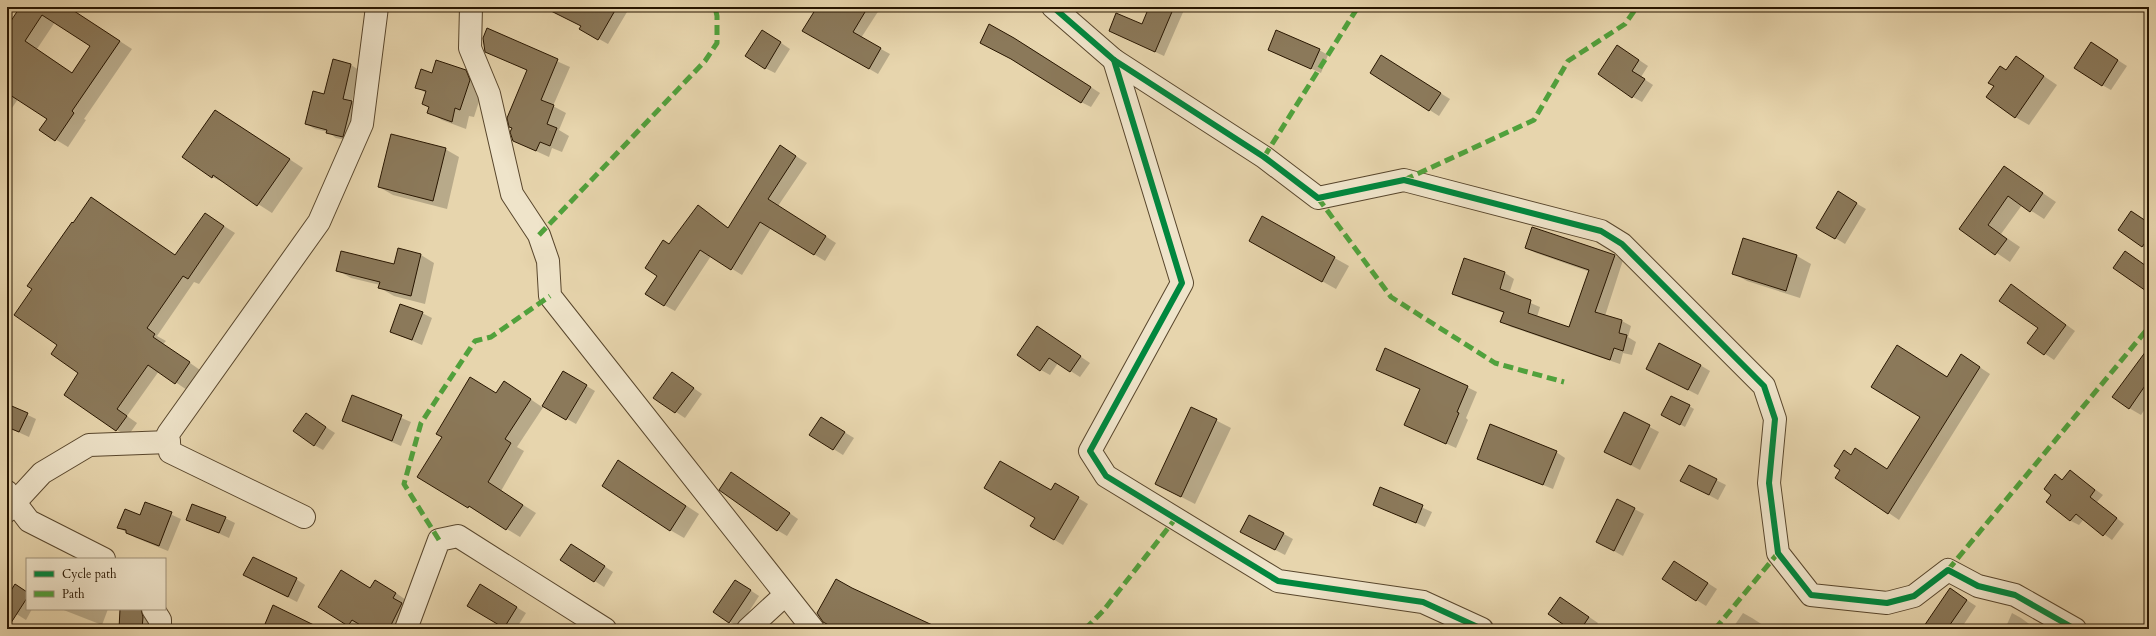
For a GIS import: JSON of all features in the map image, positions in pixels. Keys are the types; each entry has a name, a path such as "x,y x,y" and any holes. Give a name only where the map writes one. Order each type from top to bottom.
{"street":[{"path":"304,517 170,452 168,434 319,222 362,124 377,7"},
{"path":"471,7 470,48 489,94 512,194 539,235 546,254 550,296 813,629"},
{"path":"1053,7 1114,60 1264,157 1318,198 1404,180 1601,231 1622,244 1764,386 1775,419 1769,483 1778,553 1811,595 1887,603 1914,596 1948,570 1978,586 2015,595 2075,629"},
{"path":"1114,60 1182,283 1090,451 1106,476 1278,581 1423,602 1482,629"},
{"path":"102,558 28,521 10,501 42,473 89,445 169,442"},
{"path":"406,629 439,540 458,536 605,629"},
{"path":"748,629 785,595"},
{"path":"154,610 160,620 160,629"}],"building":[{"path":"20,7 68,7 120,41 72,111 74,113 55,141 39,130 47,119 7,93 7,27","holes":["42,15 90,46 72,73 25,41"]},
{"path":"543,7 617,7 598,40 579,29 581,26"},
{"path":"817,7 868,7 853,32 881,48 869,69 802,31"},
{"path":"1149,7 1174,7 1155,52 1109,31 1116,13 1142,24"},
{"path":"989,24 1014,38 1091,87 1081,103 1011,59 980,43"},
{"path":"487,28 558,59 541,100 554,105 547,124 557,128 550,146 540,142 536,151 513,141 510,132 512,128 509,127 507,118 527,70 485,52 483,38"},
{"path":"762,30 781,42 765,69 745,56"},
{"path":"1276,30 1320,49 1311,69 1268,50"},
{"path":"2091,42 2118,60 2102,86 2074,68"},
{"path":"1617,45 1639,60 1632,71 1645,79 1632,98 1598,74"},
{"path":"1381,55 1441,93 1429,111 1370,73"},
{"path":"2016,56 2044,76 2015,118 1986,97 1994,86 1988,83 2000,66 2006,70"},
{"path":"333,59 351,64 343,99 352,101 343,137 326,133 327,130 305,124 313,91 324,94"},
{"path":"436,60 466,70 470,80 460,110 455,108 452,122 427,113 429,107 422,104 426,91 415,88 421,69 432,73"},
{"path":"215,110 290,159 257,206 213,175 212,178 182,157"},
{"path":"391,134 446,148 433,201 378,187"},
{"path":"780,145 796,156 768,199 826,236 814,255 760,222 731,270 700,250 664,306 645,294 657,276 645,268 663,240 669,244 698,205 728,228"},
{"path":"2004,166 2043,193 2030,212 2008,196 1988,225 2007,239 1995,255 1959,229"},
{"path":"1838,191 1857,203 1835,239 1816,228"},
{"path":"91,197 175,255 205,213 224,226 188,279 183,276 147,328 155,334 153,337 190,362 175,384 148,365 117,409 127,416 116,431 64,395 78,373 51,354 57,345 14,315 32,289 27,286"},
{"path":"2131,211 2149,223 2149,237 2142,247 2118,230"},
{"path":"1262,216 1335,257 1322,282 1249,241"},
{"path":"1532,227 1615,255 1595,312 1622,320 1619,333 1627,335 1623,351 1614,348 1610,360 1500,322 1504,312 1452,294 1464,258 1505,272 1500,289 1531,300 1528,313 1569,327 1589,270 1525,248"},
{"path":"1743,238 1797,255 1786,291 1732,274"},
{"path":"398,248 421,254 411,296 378,288 380,282 336,271 341,251 394,264"},
{"path":"2125,251 2149,268 2149,293 2113,268"},
{"path":"2011,284 2066,325 2044,355 2027,343 2038,328 1999,301"},
{"path":"400,304 423,312 412,340 390,332"},
{"path":"1037,326 1081,356 1070,372 1049,358 1040,371 1017,355"},
{"path":"1659,343 1701,365 1688,390 1646,369"},
{"path":"1897,345 1947,377 1961,354 1980,367 1888,514 1835,478 1840,470 1834,466 1844,450 1851,455 1855,448 1887,469 1920,417 1871,387"},
{"path":"2149,347 2149,380 2129,409 2112,397"},
{"path":"1385,348 1468,386 1446,444 1404,425 1420,389 1376,370"},
{"path":"563,371 587,385 566,420 542,406"},
{"path":"672,372 694,388 675,413 653,398"},
{"path":"470,377 496,393 504,381 531,399 505,439 511,443 488,482 523,505 506,530 469,506 468,508 417,477 442,437 436,434"},
{"path":"352,395 402,415 392,441 342,421"},
{"path":"1671,396 1690,405 1680,425 1661,415"},
{"path":"7,404 28,413 19,432 7,427"},
{"path":"1191,407 1217,419 1181,497 1155,484"},
{"path":"1624,412 1650,425 1631,465 1604,452"},
{"path":"306,413 326,427 314,446 293,431"},
{"path":"821,417 845,432 833,450 809,435"},
{"path":"1490,424 1557,451 1543,485 1477,459"},
{"path":"618,460 686,506 670,531 602,486"},
{"path":"1000,461 1051,490 1055,483 1079,497 1054,540 1030,526 1035,518 984,488"},
{"path":"1689,465 1717,479 1709,495 1680,481"},
{"path":"2070,470 2095,490 2090,497 2117,518 2103,536 2076,514 2070,521 2046,502 2051,495 2044,489 2055,474 2062,480"},
{"path":"731,472 790,513 777,531 719,490"},
{"path":"1380,487 1423,505 1416,523 1373,505"},
{"path":"1617,499 1635,508 1614,551 1596,542"},
{"path":"145,502 172,512 159,546 126,533 126,530 117,528 125,509 140,515"},
{"path":"192,504 226,517 219,533 186,520"},
{"path":"1249,515 1284,533 1275,550 1240,532"},
{"path":"571,544 605,566 594,582 560,560"},
{"path":"253,557 297,578 288,597 243,575"},
{"path":"1674,561 1708,583 1696,601 1662,579"},
{"path":"341,570 370,588 375,580 396,593 393,598 402,603 389,629 367,629 352,620 348,626 318,607"},
{"path":"836,579 852,588 941,629 836,629 823,622 817,613"},
{"path":"735,580 751,590 729,623 713,612"},
{"path":"15,584 26,591 26,600 7,629 7,597"},
{"path":"480,584 517,607 504,628 467,606"},
{"path":"1950,588 1967,600 1947,629 1922,629"},
{"path":"1560,597 1589,617 1581,629 1570,629 1548,614"},
{"path":"273,605 322,629 275,629 265,624"},
{"path":"120,610 141,610 143,617 142,629 119,629"}],"marked path":[{"path":"7,11 8,7"},
{"path":"539,235 705,61 717,43 717,16 715,7"},
{"path":"1264,157 1358,7"},
{"path":"1404,180 1534,120 1568,61 1625,24 1637,7"},
{"path":"1318,198 1391,297 1495,363 1564,382"},
{"path":"439,540 404,484 421,423 475,341 491,337 550,296"},
{"path":"1948,570 2149,327"},
{"path":"1085,629 1103,611 1176,518"},
{"path":"1715,629 1778,553"}],"cycle path":[{"path":"1053,7 1114,60 1264,157 1318,198 1404,180 1601,231 1622,244 1764,386 1775,419 1769,483 1778,553 1811,595 1887,603 1914,596 1948,570 1978,586 2015,595 2075,629"},
{"path":"1114,60 1182,283 1090,451 1106,476 1278,581 1423,602 1482,629"}]}
